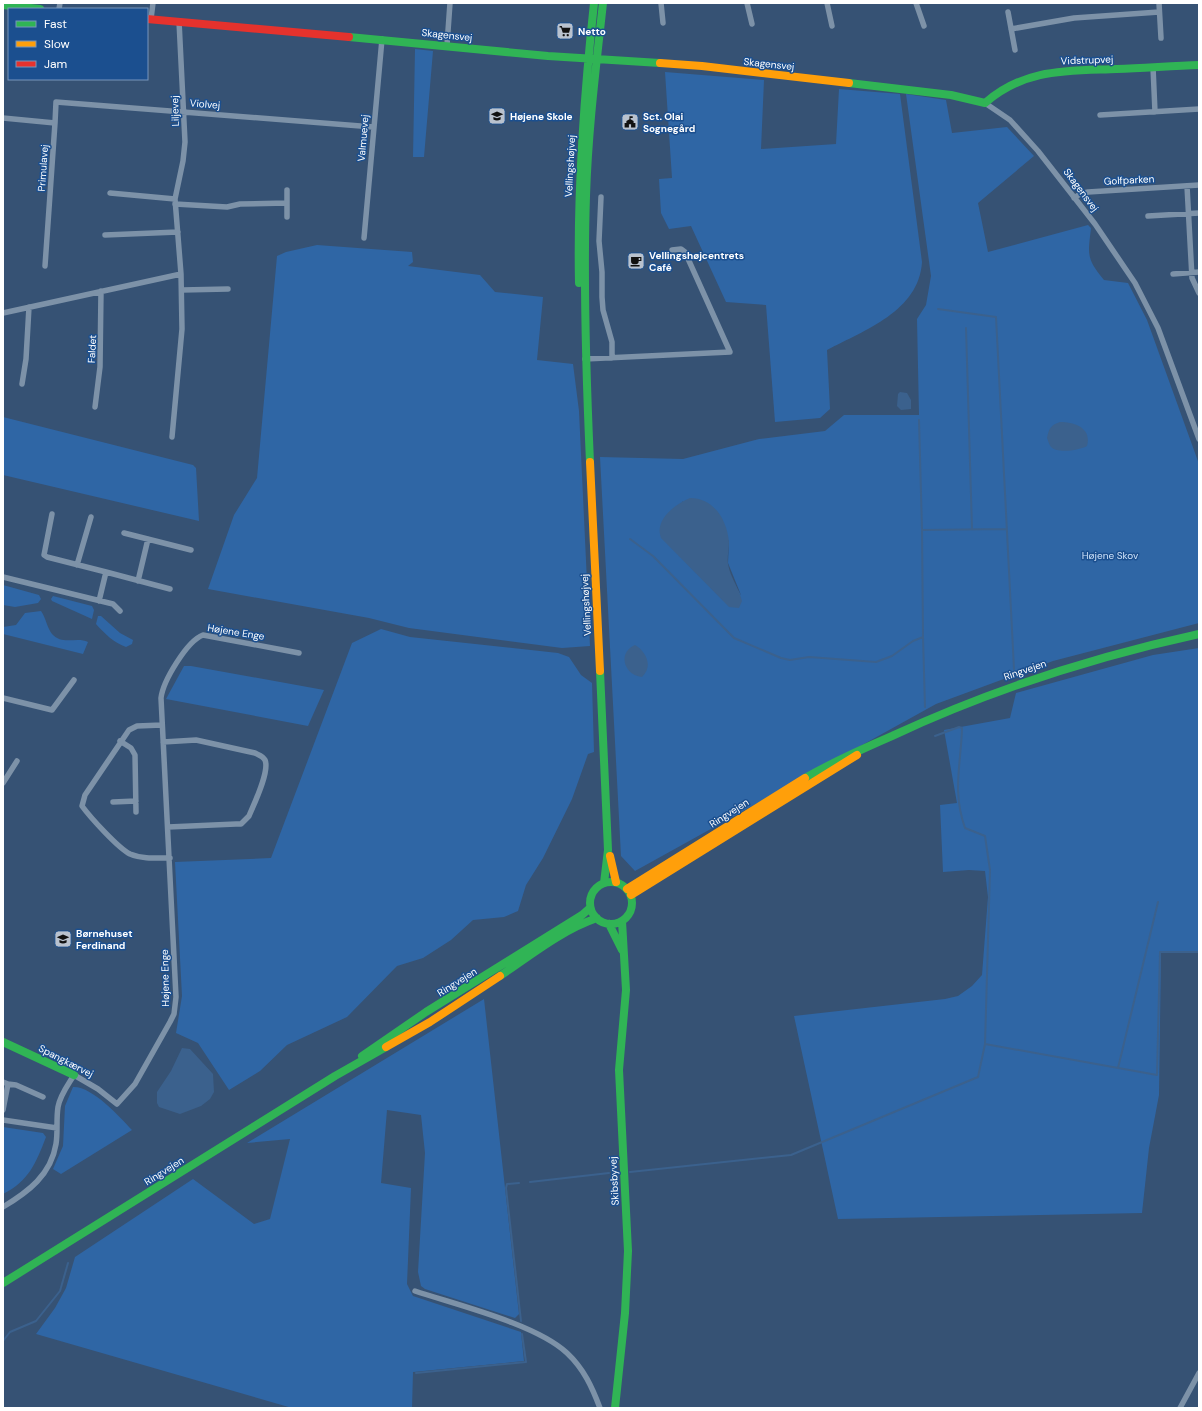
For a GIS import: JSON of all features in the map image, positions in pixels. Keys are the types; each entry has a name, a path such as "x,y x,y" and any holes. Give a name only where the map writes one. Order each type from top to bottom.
{"street":[{"path":"149,19 153,3"},
{"path":"447,45 450,3"},
{"name":"Vellingshøjvej","path":"593,59 594,3"},
{"name":"Vellingshøjvej","path":"603,3 593,59 578,179 577,234 581,317 584,331 608,850 604,883"},
{"path":"661,3 663,22"},
{"path":"747,3 752,24"},
{"path":"827,3 832,26"},
{"path":"916,3 924,26"},
{"path":"1159,3 1161,38"},
{"path":"3,5 31,8"},
{"path":"1008,12 1015,50"},
{"path":"1011,29 1074,18 1159,12"},
{"name":"Skagensvej","path":"149,19 447,45 548,56 702,66 951,95 985,103 1010,120 1018,128 1074,198 1135,283 1158,328 1199,439"},
{"name":"Liljevej","path":"172,437 182,329 182,290 176,201 183,161 184,111 179,21"},
{"name":"Valmuevej","path":"364,238 382,39"},
{"name":"Vidstrupvej","path":"985,103 995,92 1003,87 1048,72 1199,65"},
{"path":"1153,67 1155,112"},
{"name":"Violvej","path":"55,123 56,102 373,127"},
{"path":"1100,115 1199,109"},
{"path":"3,118 55,123"},
{"name":"Primulavej","path":"46,266 55,123"},
{"name":"Golfparken","path":"1074,198 1080,194 1088,192 1199,185"},
{"path":"1187,186 1192,278 1199,293"},
{"path":"287,190 287,217"},
{"path":"110,193 226,207 240,204 287,203"},
{"path":"601,197 599,241 602,272 602,297 603,310 612,342 612,358"},
{"path":"1148,216 1199,213"},
{"path":"105,235 178,232"},
{"path":"585,359 730,352 685,252 681,249 672,250"},
{"path":"1173,274 1199,272"},
{"path":"3,313 181,274"},
{"path":"182,290 228,289"},
{"name":"Faldet","path":"95,407 100,367 101,291"},
{"path":"22,384 26,359 29,307"},
{"path":"1191,417 1199,417"},
{"path":"52,514 44,555 47,557 170,589"},
{"path":"77,565 91,517"},
{"path":"124,533 191,550"},
{"path":"138,581 148,539"},
{"path":"99,601 106,572"},
{"path":"3,577 113,604 120,611"},
{"name":"Ringvejen","path":"629,892 757,806 845,756 866,748 933,716 1007,686 1116,652 1199,634"},
{"name":"Højene Enge","path":"117,1104 135,1084 170,1022 176,1007 170,858 162,725 162,690 169,676 195,638 202,635 210,635 299,652"},
{"path":"3,698 52,710 74,680"},
{"path":"162,725 137,726 129,730 120,741 85,795 82,806 121,848 130,854 144,858 170,858"},
{"path":"163,742 196,740 255,753 263,757 266,762 264,777 249,816 245,821 236,824 168,827"},
{"path":"120,741 131,748 135,755 136,812"},
{"path":"3,783 17,761"},
{"path":"113,802 136,801"},
{"name":"Vellingshøjvej","path":"608,850 616,882"},
{"path":"616,882 629,892 631,910 622,921 609,924 596,918 590,908 590,899 594,891 604,883 616,882"},
{"name":"Ringvejen","path":"335,1076 426,1012 552,934 590,908"},
{"name":"Ringvejen","path":"3,1283 335,1076 430,1022 560,936 585,922 596,918"},
{"name":"Skibsbyvej","path":"615,1408 625,1313 628,1251 619,1070 620,1044 626,1003 622,921"},
{"name":"Skibsbyvej","path":"609,924 623,953"},
{"name":"Spangkærvej","path":"3,1042 74,1074 98,1089 117,1104"},
{"path":"3,1207 31,1189 46,1170 56,1145 58,1106 64,1091 74,1074"},
{"path":"3,1110 5,1083 16,1085 43,1097"},
{"path":"3,1120 57,1128"},
{"path":"415,1291 499,1319 534,1332 551,1341 567,1352 579,1366 592,1386 600,1408"},
{"path":"1180,1408 1199,1372"}],"green space":[{"path":"415,49 433,51 424,157 413,157"},
{"path":"665,72 764,80 761,149 836,144 839,89 900,94 922,262 919,279 911,294 901,306 888,317 827,350 830,409 820,418 775,422 766,305 726,302 691,226 669,229 661,213 659,179 672,178"},
{"name":"Højene Skov","path":"906,94 946,100 952,133 1007,127 1034,156 978,203 988,252 1088,225 1091,228 1089,251 1091,261 1098,273 1104,280 1128,283 1147,320 1199,464 1199,623 1053,661 936,704 635,871 621,856 600,457 683,459 759,439 825,431 844,415 919,415 917,319 926,305 931,276","holes":["682,501 729,541 728,563 741,595"]},
{"path":"317,245 412,252 413,262 408,266 480,275 495,292 543,297 537,360 573,364 579,411 590,646 562,648 409,628 369,618 208,589 234,515 257,478 277,256 286,252"},
{"path":"3,417 193,465 196,468 199,521 3,475"},
{"path":"3,585 39,595 41,599 38,603 15,607 3,605"},
{"path":"53,596 92,606 94,610 92,619 52,601 51,599"},
{"path":"41,611 50,632 56,638 65,640 84,640 88,642 83,654 3,634 3,627 16,625 25,613"},
{"path":"98,616 101,616 120,633 133,640 132,644 126,647 117,643 96,624"},
{"path":"381,629 410,637 558,653 569,657 581,675 592,683 594,752 588,754 572,799 543,858 526,885 518,911 504,917 473,920 451,940 423,958 397,966 347,1017 287,1045 260,1071 229,1090 198,1043 176,1033 182,996 175,862 271,858 352,643"},
{"path":"1199,648 1199,953 1161,953 1159,1095 1149,1148 1142,1213 838,1219 794,1016 945,999 958,996 972,986 982,975 988,897 985,871 969,870 943,872 940,805 957,803 944,730 1010,718 1016,693 1153,655"},
{"path":"184,666 324,690 308,726 166,699"},
{"path":"484,999 519,1314 515,1318 425,1289 421,1286 418,1272 425,1153 421,1115 387,1110 381,1183 411,1188 407,1284 413,1296 521,1332 524,1361 413,1372 412,1408 292,1408 36,1334 55,1308 66,1288 75,1257 193,1179 254,1224 270,1219 290,1139 247,1143"},
{"path":"73,1087 89,1091 113,1110 132,1130 61,1174 53,1169 63,1146 65,1106"},
{"path":"3,1127 43,1133 46,1137 35,1163 25,1177 12,1189 3,1194"}],"shaded area":[{"path":"900,392 907,393 911,400 911,409 901,410 897,406 898,394"},
{"path":"1060,422 1071,423 1085,430 1088,440 1087,446 1079,449 1064,451 1051,447 1047,438 1049,432 1054,424"},
{"path":"690,498 706,502 718,512 722,518 728,534 729,569 742,601 739,608 729,607 661,538 660,525 663,519 678,504"},
{"path":"635,645 643,652 648,664 642,677 631,672 625,663 626,653"},
{"path":"182,1048 190,1049 213,1074 214,1092 210,1099 201,1106 180,1114 159,1107 157,1103 157,1092 171,1071"}],"waterway":[{"path":"938,309 996,317 1014,669"},
{"path":"966,328 972,529"},
{"path":"919,420 922,530"},
{"path":"925,707 922,530 1007,529"},
{"path":"630,539 653,556 734,638 781,658 790,660 809,657 876,662 892,656 913,641 923,637"},
{"path":"630,1172 791,1155 978,1077 985,1044 990,870 985,836 965,828 961,815 958,778 962,728 959,727 935,736"},
{"path":"1118,1068 1158,902"},
{"path":"985,1044 1157,1075 1160,952 1199,952"},
{"path":"530,1182 609,1173"},
{"path":"519,1183 507,1184 506,1188 521,1321"},
{"path":"3,1341 10,1332 36,1321 60,1291 68,1263"},
{"path":"416,1373 526,1362 522,1334"}],"traffic: fast":[{"path":"579,283 580,178 587,73 594,3"},
{"path":"590,462 585,329 586,196 590,123 603,3"},
{"path":"3,5 31,8"},
{"path":"349,37 548,56 660,63"},
{"path":"849,83 951,95 985,103 1015,83 1031,77 1047,74 1064,71 1199,65"},
{"path":"805,778 848,756 929,719 1043,676 1120,653 1199,634"},
{"path":"600,671 608,850 604,883"},
{"path":"607,882 615,882 626,888 632,899 632,903 632,907 626,918 615,924 607,924 596,918 590,907 590,899 596,888 607,882"},
{"path":"362,1056 426,1012 582,915 590,908"},
{"path":"500,976 559,936 597,918"},
{"path":"615,1408 625,1313 628,1251 619,1070 626,990 622,921"},
{"path":"609,924 622,950"},
{"path":"3,1042 74,1075"},
{"path":"3,1283 335,1076 386,1047"}],"traffic: slow":[{"path":"660,63 702,66 849,83"},
{"path":"590,462 600,671"},
{"path":"631,895 857,755"},
{"path":"627,889 805,778"},
{"path":"610,856 616,882"},
{"path":"386,1047 430,1022 500,976"}],"traffic: jam":[{"path":"148,19 349,37"}],"place":[{"name":"Netto","path":"565,31"},
{"name":"Højene Skole","path":"497,116"},
{"name":"Sct. Olai Sognegård","path":"630,122"},
{"name":"Vellingshøjcentrets Café","path":"636,261"},
{"name":"Børnehuset Ferdinand","path":"63,939"}]}
